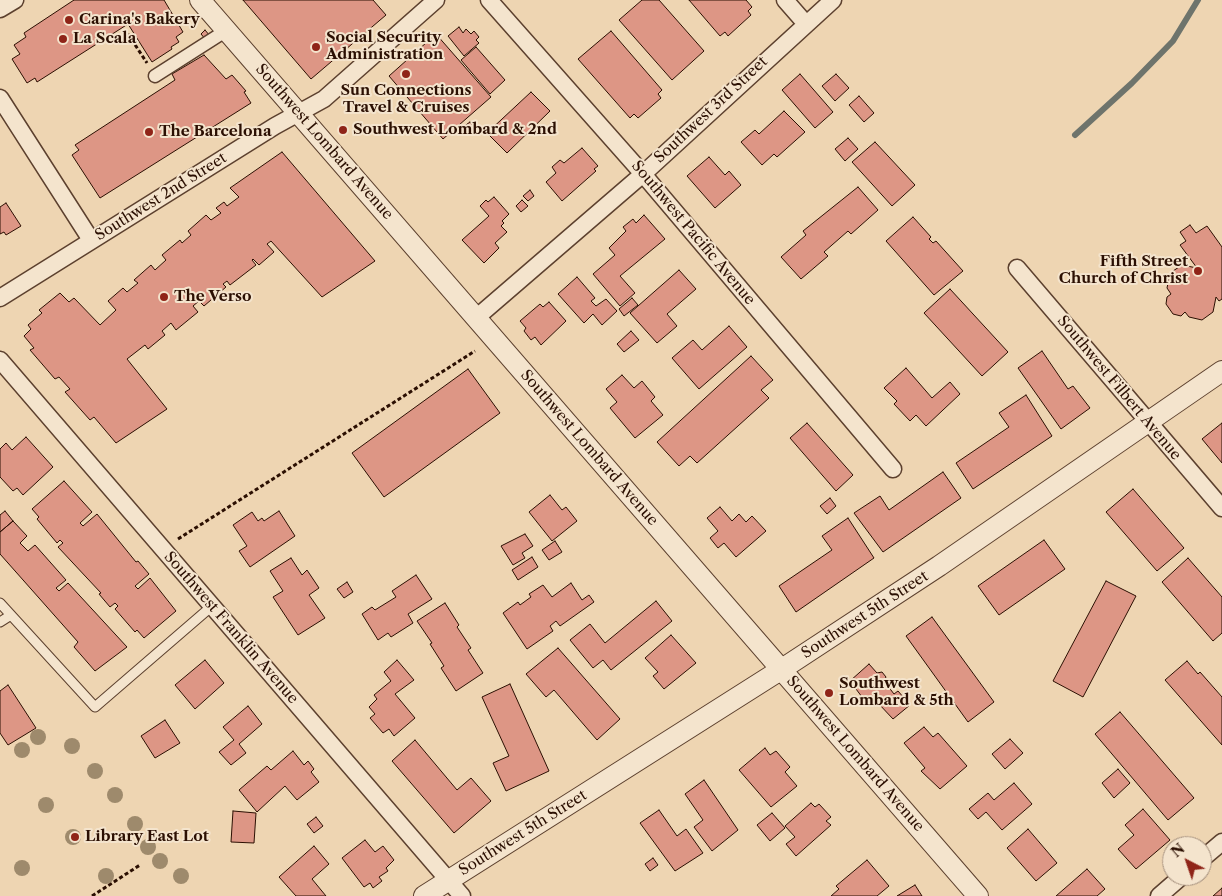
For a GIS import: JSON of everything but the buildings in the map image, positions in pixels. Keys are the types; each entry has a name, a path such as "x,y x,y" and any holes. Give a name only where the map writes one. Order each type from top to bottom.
{"street":[{"path":"0,9 15,0"},
{"name":"Southwest Lombard Avenue","path":"200,0 978,896"},
{"name":"Southwest 2nd Street","path":"0,298 298,112 324,99 436,0"},
{"name":"Southwest Pacific Avenue","path":"489,0 642,174 893,469"},
{"path":"785,0 806,24"},
{"name":"Southwest 3rd Street","path":"476,318 642,174 833,0"},
{"path":"155,76 227,30"},
{"path":"0,98 91,240"},
{"name":"Southwest Filbert Avenue","path":"1017,268 1222,508"},
{"name":"Southwest Franklin Avenue","path":"0,360 462,896"},
{"name":"Southwest 5th Street","path":"424,896 782,669 939,566 1222,371"},
{"path":"1212,850 1222,842"},
{"path":"1159,896 1170,886"}],"lane":[{"path":"0,603 94,707 212,606"},
{"path":"0,622 11,615"}],"path":[{"path":"128,34 155,76"},
{"path":"162,548 475,351"},
{"path":"92,896 140,865"}],"waterway":[{"path":"1075,135 1132,83 1173,41 1198,0"}],"place":[{"name":"Carina's Bakery","path":"69,20"},
{"name":"La Scala","path":"63,39"},
{"name":"Social Security Administration","path":"316,47"},
{"name":"Sun Connections Travel & Cruises","path":"406,74"},
{"name":"Southwest Lombard & 2nd","path":"343,130"},
{"name":"The Barcelona","path":"149,132"},
{"name":"Fifth Street Church of Christ","path":"1198,271"},
{"name":"The Verso","path":"164,297"},
{"name":"Southwest Lombard & 5th","path":"829,693"},
{"name":"Library East Lot","path":"75,837"}]}
